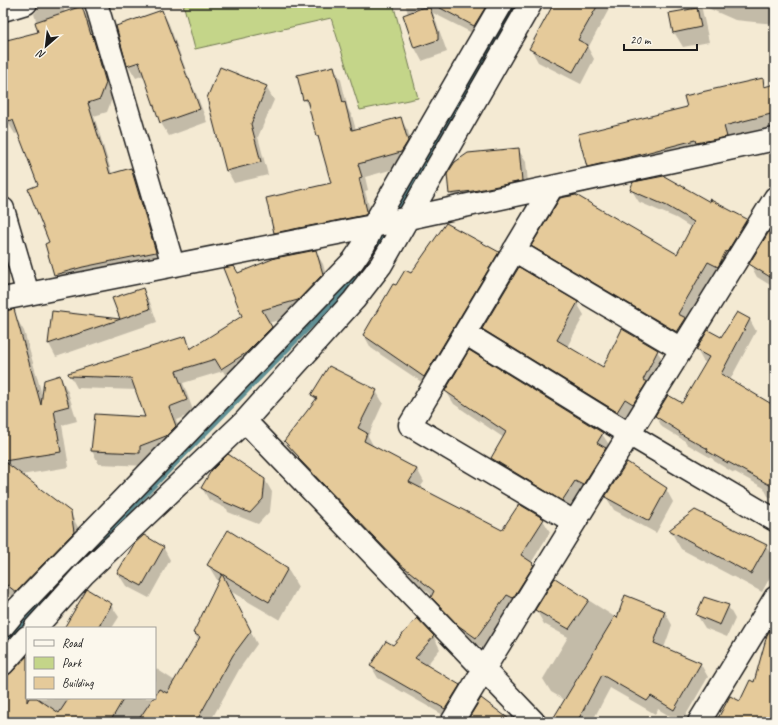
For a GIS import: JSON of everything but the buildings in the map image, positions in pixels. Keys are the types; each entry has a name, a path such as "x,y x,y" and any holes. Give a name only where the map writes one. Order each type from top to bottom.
{"street":[{"path":"3,10 26,3"},
{"path":"96,3 173,265"},
{"path":"3,626 18,608 353,261 375,226 502,3"},
{"path":"36,627 84,575 245,421 354,300 381,265 404,219 531,3"},
{"path":"3,299 375,226 775,139"},
{"path":"552,187 410,425 574,522"},
{"path":"452,722 775,198"},
{"path":"3,209 28,294"},
{"path":"514,250 681,350"},
{"path":"465,333 629,434 775,520"},
{"path":"245,421 534,722"},
{"path":"699,722 775,598"},
{"path":"3,664 26,638"}],"green space":[{"path":"183,3 393,3 418,98 360,110 331,18 195,49"}],"waterway":[{"path":"392,217 517,3"},
{"path":"373,249 386,227"},
{"path":"3,645 62,578 351,283 365,262"}]}
